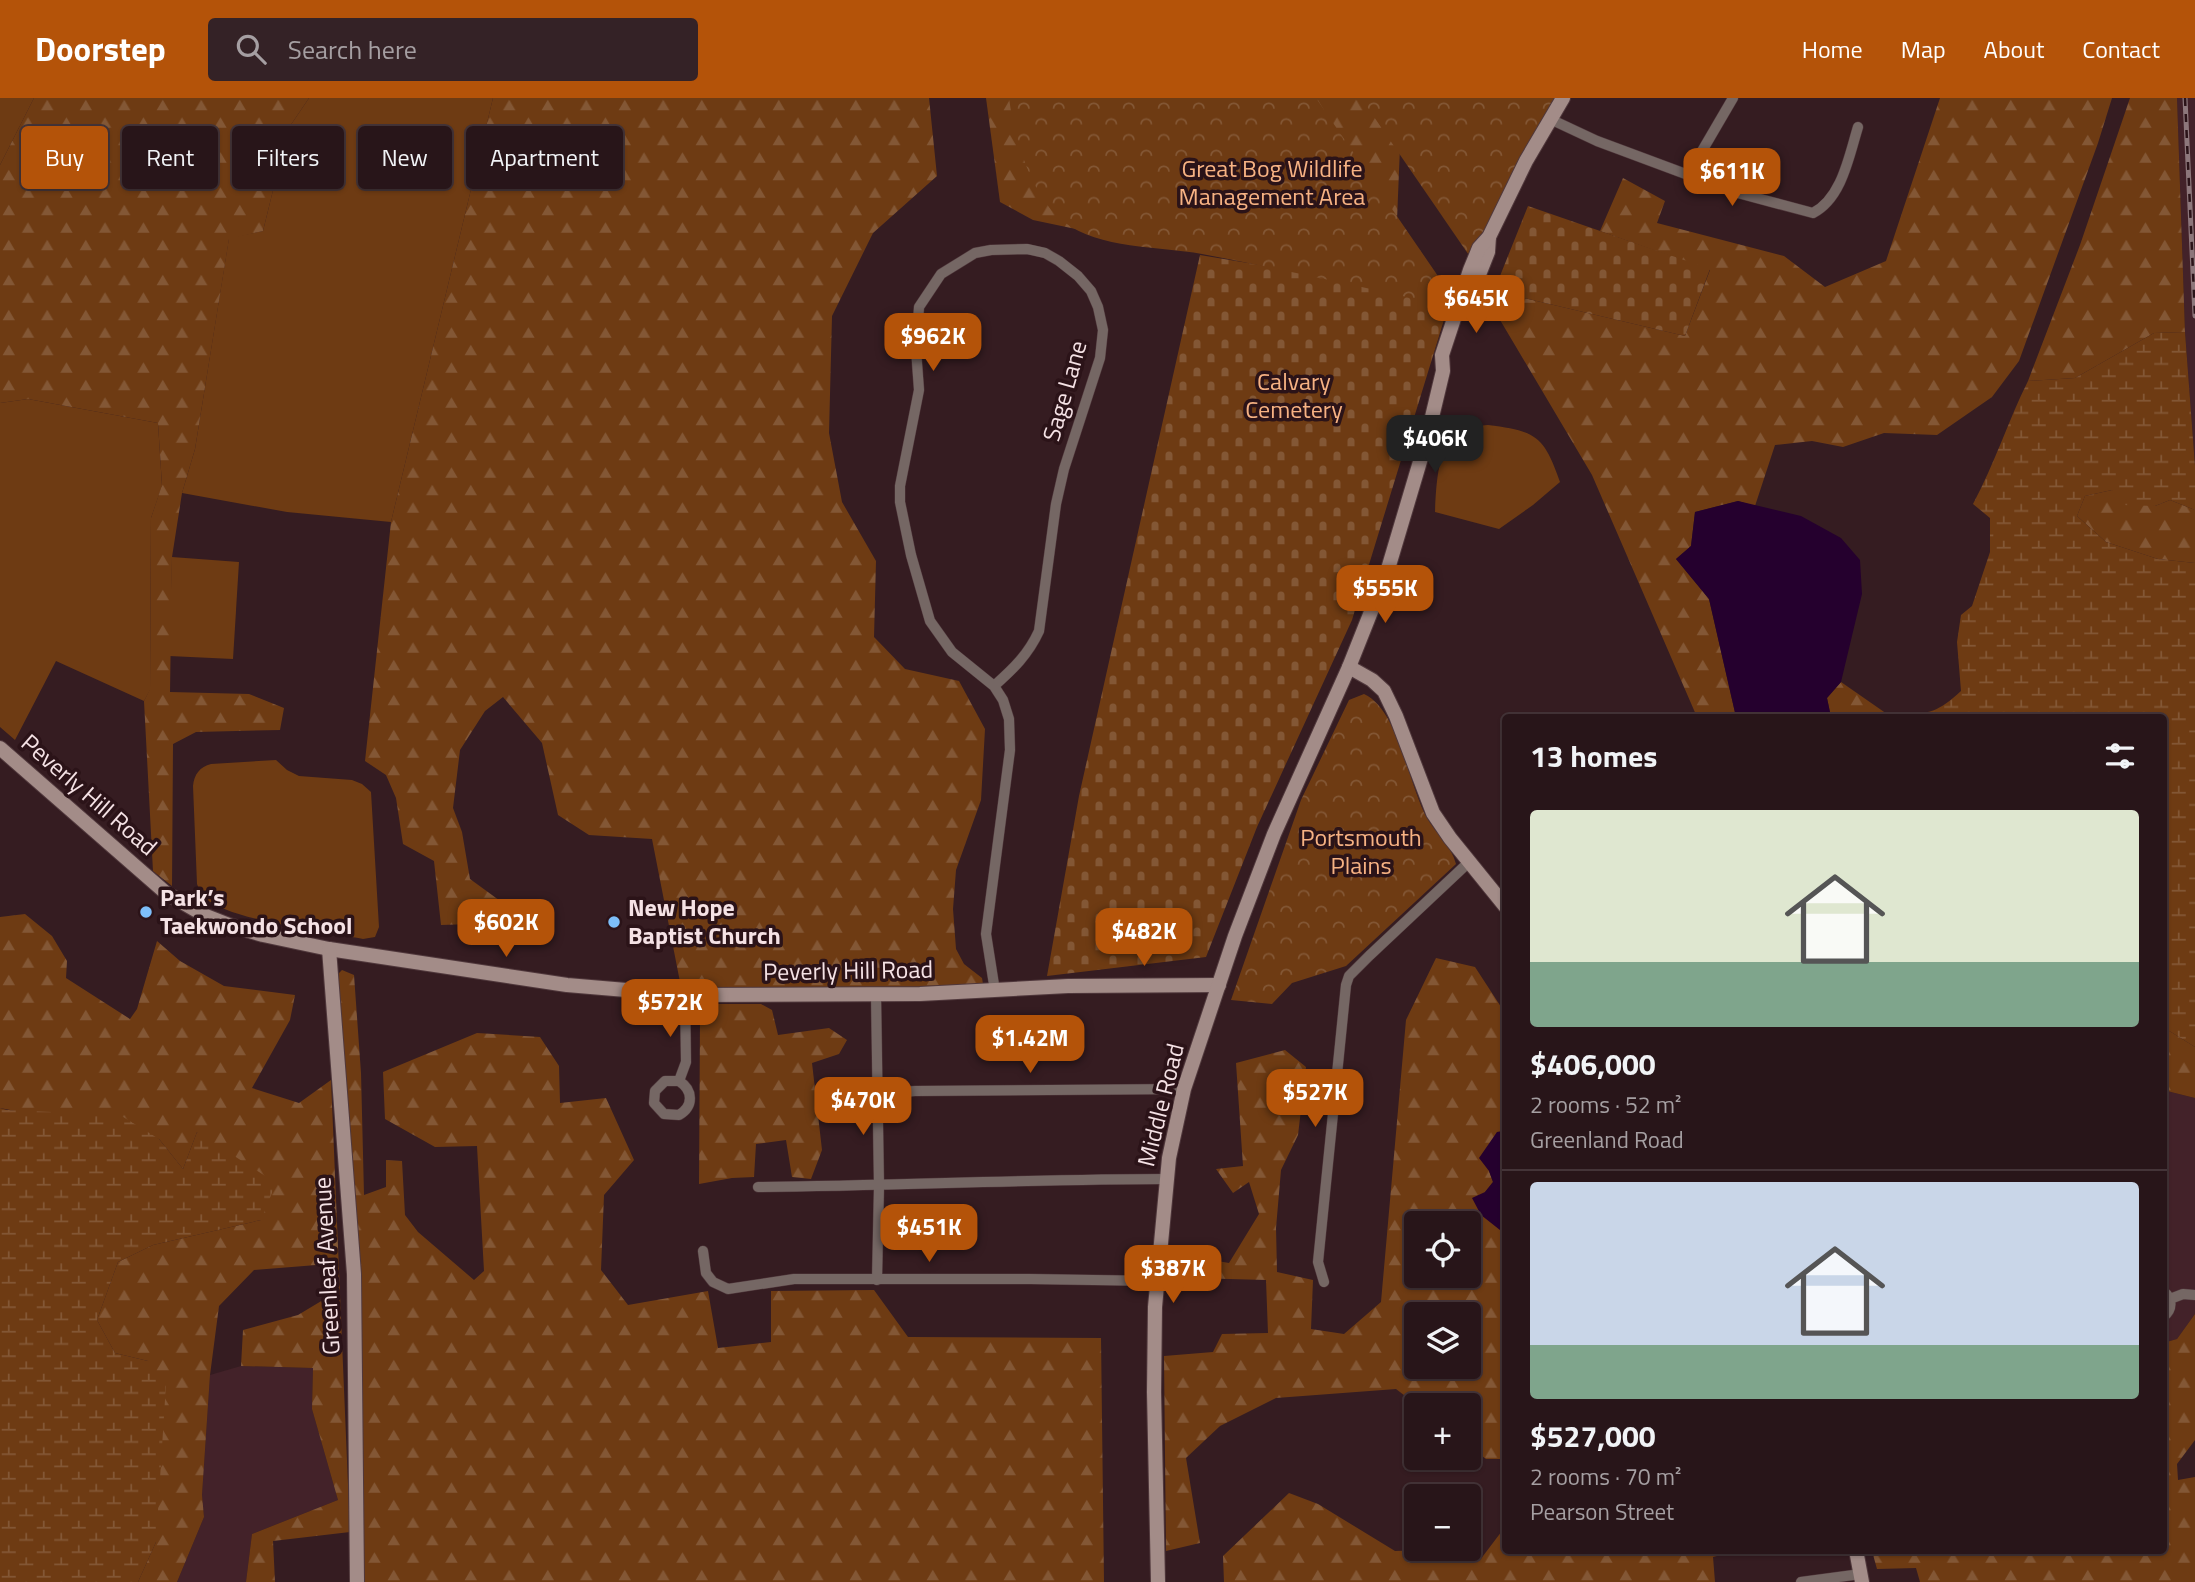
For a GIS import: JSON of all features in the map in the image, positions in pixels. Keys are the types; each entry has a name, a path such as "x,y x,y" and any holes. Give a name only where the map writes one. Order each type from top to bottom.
{"street":[{"name":"Middle Road","path":"1158,1582 1154,1373 1157,1281 1173,1135 1184,1089 1274,834 1349,667 1379,592 1401,529 1479,247 1489,237 1514,183 1563,98"},
{"path":"1688,174 1733,98"},
{"path":"1550,119 1597,141 1734,192 1814,213 1824,207 1832,195 1844,171 1858,127"},
{"name":"Sage Lane","path":"994,686 1021,662 1032,648 1039,631 1056,504 1100,358 1103,330 1091,291 1078,276 1045,254 1027,249 991,250 966,258 941,274 919,307 916,349 919,390 900,485 900,502 911,555 930,621 952,652 994,686 1003,700 1009,719 1010,733 986,934 995,991"},
{"path":"1349,667 1372,680 1384,691 1433,813 1502,902"},
{"name":"Peverly Hill Road","path":"0,748 166,893 229,925 329,949 567,985 685,995 877,994 1068,986 1219,985"},
{"path":"1324,1282 1318,1262 1337,1061 1349,976 1469,862"},
{"name":"Greenleaf Avenue","path":"329,949 354,1274 357,1582"},
{"path":"877,994 877,1280"},
{"path":"679,1081 686,1062 685,995"},
{"path":"878,1094 915,1091 1184,1089"},
{"path":"758,1188 948,1182 1167,1180"},
{"path":"703,1251 706,1273 713,1282 728,1289 794,1279 1157,1281"},
{"path":"2167,1312 2170,1309 2167,1295 2195,1295"},
{"path":"1801,1582 1861,1578 1858,1554"}],"shaded area":[{"path":"2177,98 2195,98 2195,466 2185,332"},
{"path":"1738,501 1801,516 1841,538 1860,560 1862,594 1841,682 1827,698 1830,714 1735,714 1709,599 1676,559 1691,546 1695,512"},
{"path":"2167,1091 2195,1098 2195,1314 2177,1339 2167,1342"},
{"path":"1502,1131 1502,1232 1481,1215 1472,1198 1485,1192 1493,1182 1479,1158 1497,1132"},
{"path":"241,1366 313,1368 312,1409 338,1500 252,1534 246,1582 177,1582 204,1517 202,1495 210,1375"}],"green space":[{"path":"0,98 34,98 0,165"},
{"path":"34,98 309,98 290,126 232,126 232,189 273,189 263,231 229,239 195,449 182,493 172,557 170,692 249,694 284,708 280,730 196,732 173,744 172,886 153,871 144,701 150,689 151,518 162,485 158,423 28,399 0,403 0,165"},
{"path":"309,98 493,98 486,126 466,126 466,189 471,189 391,522 287,512 182,493 195,449 229,238 263,231 273,189 344,189 344,126 290,126"},
{"path":"493,98 929,98 937,176 873,233 832,316 829,433 842,502 876,561 874,637 905,669 959,681 985,729 981,800 956,870 953,909 956,949 964,964 982,978 983,984 921,988 681,987 652,839 589,835 558,815 542,743 503,697 485,711 460,750 453,808 462,832 470,879 503,903 501,923 441,925 434,861 403,844 396,798 386,775 365,761 391,522 471,189 623,189 623,126 486,126"},
{"path":"986,98 1029,98 1090,232 1033,220 1000,202"},
{"name":"Great Bog Wildlife Management Area","path":"1009,98 1316,98 1453,298 1451,307 1202,254 1112,242 1078,231 1052,211 1033,182 1020,148"},
{"path":"1229,98 1402,98 1397,220"},
{"name":"Great Bog Wildlife Management Area","path":"1361,98 1568,98 1475,264"},
{"path":"1940,98 2112,98 2019,361 1992,397 1937,435 1884,433 1843,447 1812,441 1775,445 1755,506 1738,501 1695,512 1691,546 1676,559 1709,599 1735,714 1696,714 1592,475 1487,298 1494,291 1685,336 1710,270 1600,231 1623,178 1665,201 1657,223 1784,256 1825,287 1886,261"},
{"path":"2130,98 2177,98 2185,332 2154,333 2075,378 2028,381 2080,245"},
{"path":"1528,206 1710,269 1685,336 1494,291"},
{"name":"Calvary Cemetery","path":"1200,255 1451,297 1352,620 1257,827 1206,957 1047,976 1079,796"},
{"path":"2185,332 2195,466 2195,510 2170,500 2155,506 2123,505 2112,490 2085,496 2077,516 2106,542 2158,559 2195,563 2195,1047 2167,1030 2167,714 1919,714 1943,706 1961,691 1957,642 1961,615 1972,606 1990,552 1990,518 1973,504 2028,381 2075,378 2154,333"},
{"path":"28,399 158,423 162,486 151,518 150,690 144,701 56,661 15,740 0,727 0,403"},
{"path":"1488,425 1517,430 1536,438 1549,455 1560,482 1499,529 1435,512 1439,466 1447,444 1461,429"},
{"path":"2112,490 2155,506 2170,500 2195,510 2195,563 2158,559 2106,542 2077,516 2085,496"},
{"path":"172,557 239,562 233,659 169,656"},
{"path":"1841,682 1887,714 1830,714 1827,698"},
{"name":"Portsmouth Plains","path":"1364,694 1386,715 1402,749 1420,804 1451,851 1456,864 1346,966 1292,983 1272,1004 1231,1000 1301,800 1349,700"},
{"path":"276,760 299,776 352,780 371,792 379,927 375,937 363,939 256,919 217,906 201,893 197,884 193,786 196,775 211,764"},
{"path":"25,914 52,936 67,961 66,978 130,1019 137,1009 157,941 180,961 224,986 295,995 290,1020 252,1088 299,1103 331,1080 350,1532 273,1541 275,1582 246,1582 252,1534 338,1500 312,1409 313,1368 241,1366 243,1330 298,1315 328,1297 329,1264 254,1270 219,1306 210,1375 202,1495 204,1517 177,1582 138,1582 156,1542 148,1361 115,1353 97,1320 118,1262 153,1245 261,1220 197,1132 183,1169 159,1139 0,1108 0,917"},
{"path":"1436,958 1475,967 1502,1008 1502,1131 1497,1132 1489,1171 1493,1182 1485,1192 1502,1227 1502,1459 1486,1459 1481,1455 1481,1393 1404,1395 1396,1389 1276,1398 1220,1426 1186,1458 1200,1543 1166,1551 1164,1356 1213,1352 1222,1334 1268,1333 1266,1280 1193,1278 1183,1261 1189,1256 1229,1263 1259,1214 1249,1182 1233,1193 1216,1169 1243,1166 1236,1063 1285,1050 1306,1067 1298,1135 1281,1170 1276,1228 1277,1272 1313,1280 1311,1329 1344,1334 1381,1302 1406,1020"},
{"path":"342,970 354,975 361,1073 364,1195 386,1187 386,1160 402,1161 405,1215 418,1232 474,1280 484,1271 477,1146 435,1147 385,1119 383,1072 477,1033 540,1037 559,1066 560,1103 606,1098 634,1160 604,1195 601,1270 628,1305 708,1291 718,1348 771,1342 771,1291 874,1290 908,1337 1101,1338 1104,1582 364,1582 335,977"},
{"path":"707,1004 761,1004 772,1010 778,1035 829,1028 847,1040 839,1054 812,1063 822,1150 811,1179 792,1177 786,1140 756,1144 754,1177 699,1184 700,1018"},
{"path":"2167,1030 2195,1047 2195,1098 2167,1091"},
{"path":"0,1108 120,1115 159,1139 183,1169 197,1132 276,1183 261,1220 153,1245 118,1262 97,1320 115,1353 148,1361 166,1384 156,1542 138,1582 0,1582"},
{"path":"2195,1314 2195,1440 2177,1464 2178,1480 2195,1477 2195,1582 1920,1582 1916,1568 1877,1569 1873,1554 2167,1554 2167,1342 2177,1339"},
{"path":"1289,1493 1318,1504 1395,1551 1404,1551 1404,1561 1481,1561 1502,1531 1502,1554 1724,1554 1713,1557 1715,1582 1224,1582 1223,1556"}],"railway":[{"path":"2185,98 2195,316"}],"place":[{"name":"Park’s Taekwondo School","path":"146,912"},
{"name":"New Hope Baptist Church","path":"614,922"}]}
